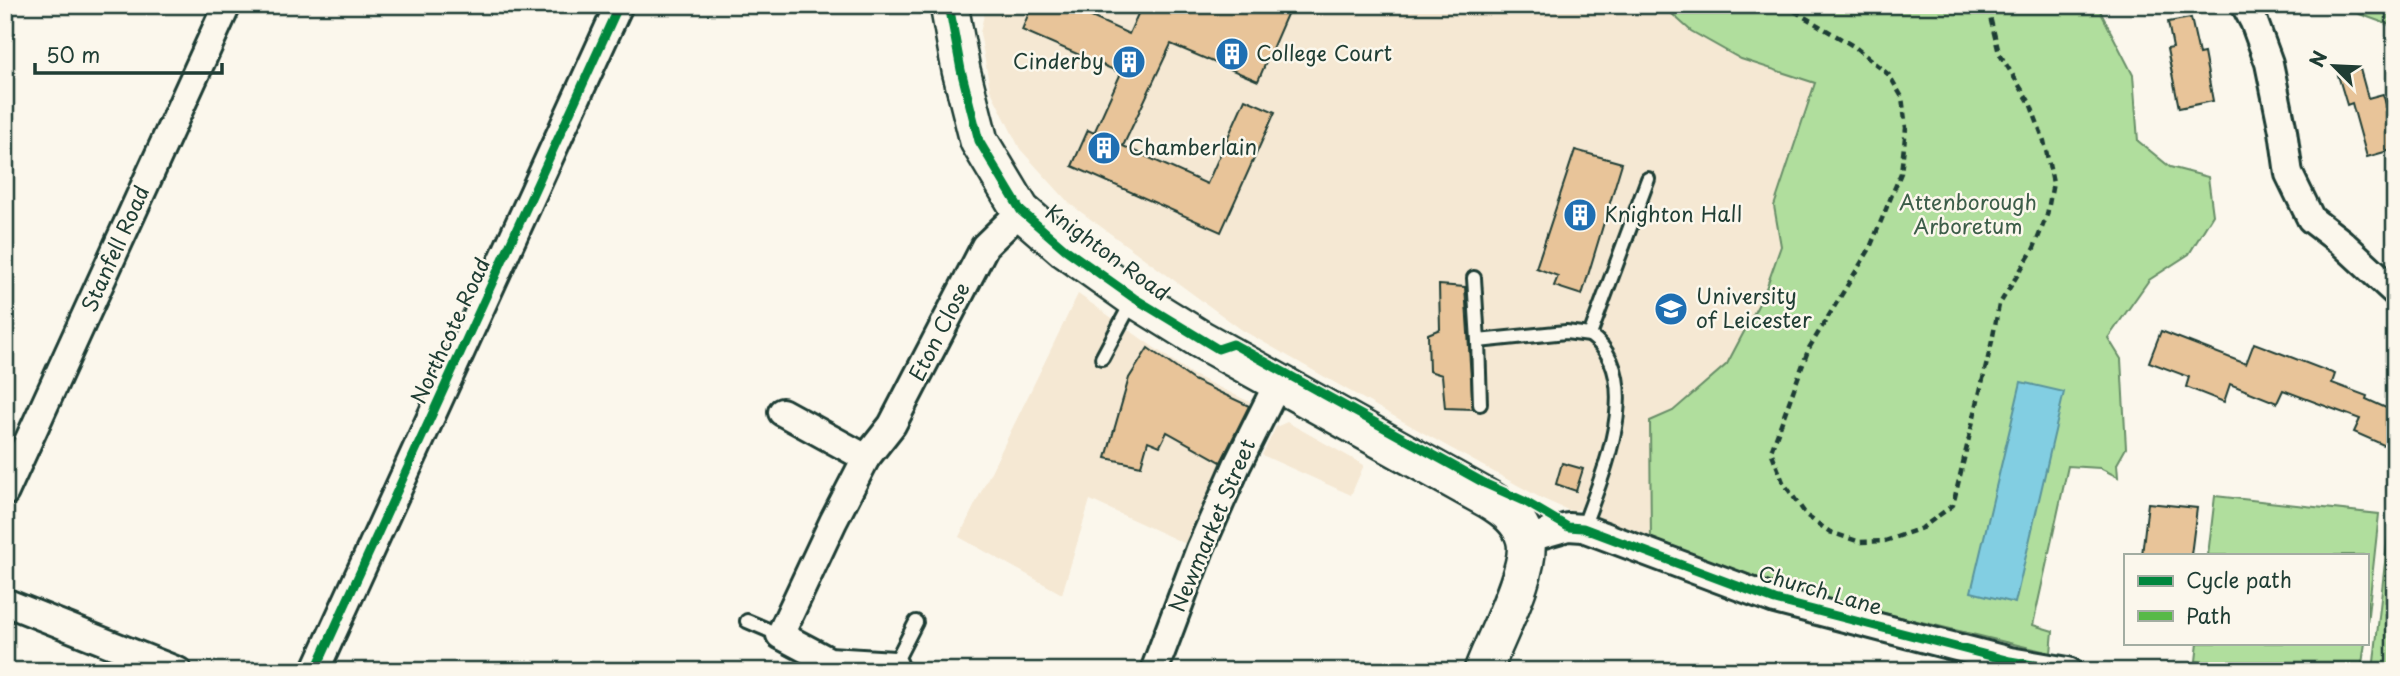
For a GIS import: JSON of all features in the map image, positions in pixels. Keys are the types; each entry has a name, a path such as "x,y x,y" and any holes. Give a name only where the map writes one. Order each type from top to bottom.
{"street":[{"name":"Stanfell Road","path":"5,492 227,5"},
{"name":"Northcote Road","path":"315,671 619,5"},
{"name":"Knighton Road","path":"949,5 961,71 979,141 1021,211 1065,249 1134,298 1209,344 1490,500 1505,509 1521,530"},
{"path":"2245,5 2269,63 2289,174 2311,219 2341,242 2395,292"},
{"name":"Eton Close","path":"780,635 866,458 892,425 985,246 1021,211"},
{"name":"Newmarket Street","path":"1163,668 1216,513 1278,383"},
{"path":"782,412 866,458"},
{"name":"Church Lane","path":"1521,530 1568,527 1589,530 1775,600 2008,666 2068,671"},
{"path":"1483,671 1520,580 1526,557 1521,530"},
{"path":"5,602 178,671"},
{"path":"780,635 829,661 900,668"}],"lane":[{"path":"1590,335 1648,179"},
{"path":"1474,278 1480,404"},
{"path":"1102,358 1134,298"},
{"path":"1478,341 1566,332 1590,335 1602,344 1611,360 1618,383 1617,414 1589,530"},
{"path":"747,621 780,635"},
{"path":"900,668 916,622"}],"path":[{"path":"1784,5 1855,47 1889,75 1902,97 1906,128 1901,173 1868,250 1809,348 1771,451 1783,482 1807,516 1830,532 1860,542 1885,541 1922,528 1953,505 1998,305 2035,248 2047,215 2053,183 2044,141 2030,103 1999,53 1987,5"}],"shaded area":[{"name":"University of Leicester","path":"986,5 2097,5 2133,75 2138,141 2170,167 2208,177 2213,215 2189,254 2149,280 2108,338 2121,359 2126,448 2117,464 2118,477 2100,468 2068,466 2033,625 2053,631 2051,653 1775,587 1600,523 1596,512 1578,509 1572,512 1541,498 1242,330 1070,204 1020,149 990,89 980,33"},
{"path":"1078,294 1193,375 1250,402 1188,545 1090,500 1062,594 959,537"},
{"path":"1287,422 1364,465 1351,495 1262,455 1276,427"}],"green space":[{"name":"Attenborough Arboretum","path":"1662,5 2097,5 2133,75 2138,141 2170,167 2208,177 2213,215 2189,254 2149,280 2108,338 2121,359 2126,448 2117,464 2118,477 2100,468 2068,466 2033,625 2053,631 2051,653 1775,587 1651,542 1650,421 1673,411 1727,364 1764,294 1781,246 1774,206 1815,83 1741,59 1691,31"},
{"path":"2335,5 2395,5 2395,27"},
{"path":"2215,496 2379,514 2368,615 2368,554 2208,554"},
{"path":"2392,499 2395,500 2395,671 2373,671"},
{"path":"2198,644 2365,644 2361,671 2282,671 2196,661"}],"water":[{"path":"2021,382 2064,392 2015,603 1971,592"}],"building":[{"path":"1032,5 1065,5 1129,34 1142,5 1291,5 1258,81 1171,44 1123,146 1207,184 1245,99 1275,112 1221,232 1072,166 1088,130 1094,133 1121,73 1022,30"},
{"path":"2191,18 2199,54 2204,53 2213,101 2179,108 2167,49 2173,48 2168,22"},
{"path":"2360,69 2368,98 2383,94 2395,136 2395,149 2367,157 2352,103 2347,105 2338,75"},
{"name":"Knighton Hall","path":"1575,150 1622,163 1582,295 1554,286 1558,276 1536,268"},
{"path":"1439,285 1465,287 1473,409 1445,408 1442,375 1429,371 1428,334 1440,329"},
{"path":"2161,331 2246,364 2254,343 2335,374 2332,383 2367,396 2366,399 2395,412 2395,450 2354,432 2360,419 2283,390 2277,403 2230,384 2224,402 2186,387 2189,377 2149,362"},
{"path":"1148,348 1193,380 1249,406 1221,462 1167,432 1160,446 1148,441 1141,466 1106,458 1129,378"},
{"path":"1562,463 1583,469 1576,491 1556,484"},
{"path":"2148,503 2197,508 2191,554 2142,554"}],"marked path":[{"path":"2393,5 2395,10"}],"cycle path":[{"path":"315,671 619,5"},
{"path":"949,5 961,70 979,141 1021,211 1065,249 1134,298 1218,349 1233,344 1568,527 1583,528 1775,600 2010,661 2068,671"}],"place":[{"name":"College Court","path":"1232,54"},
{"name":"Cinderby","path":"1129,62"},
{"name":"Chamberlain","path":"1104,148"},
{"name":"Knighton Hall","path":"1580,215"},
{"name":"University of Leicester","path":"1671,309"}]}
